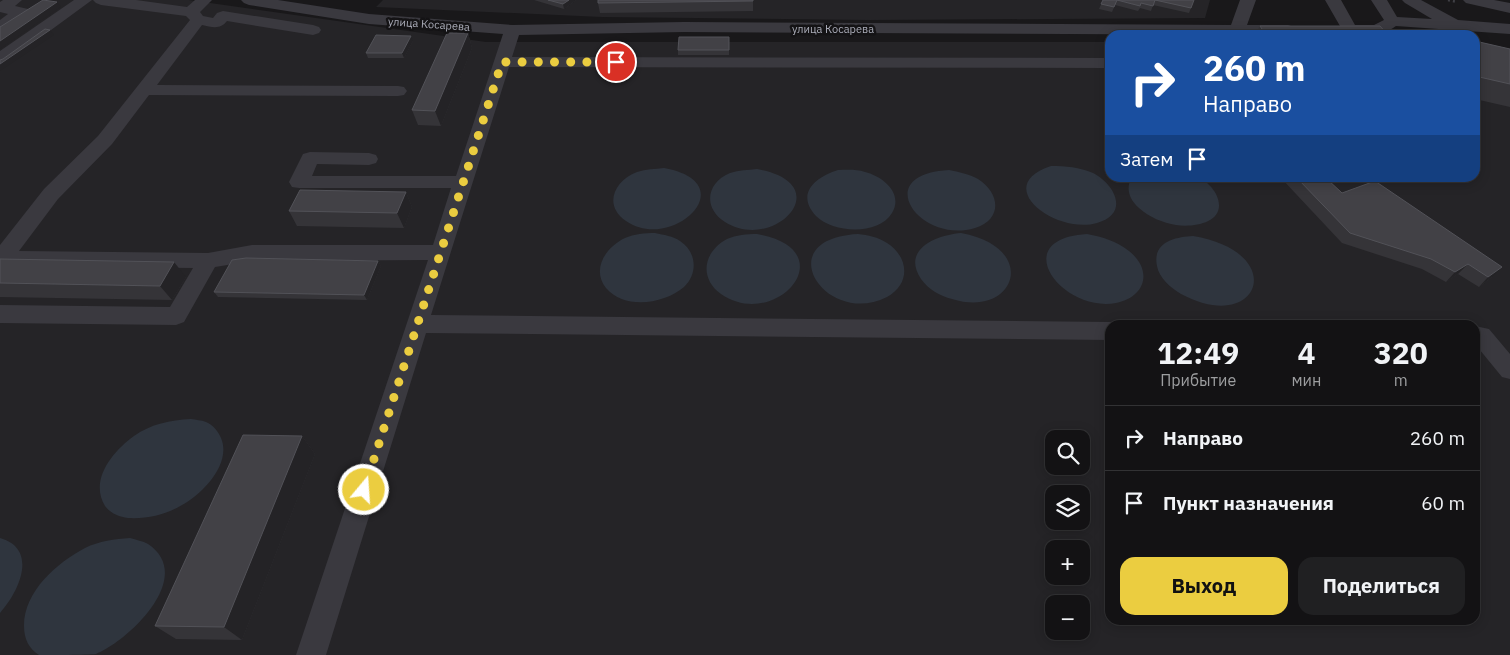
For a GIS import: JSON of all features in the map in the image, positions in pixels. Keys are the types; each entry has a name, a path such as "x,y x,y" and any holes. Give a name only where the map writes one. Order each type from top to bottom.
{"street":[{"path":"0,27 22,12 1,8 14,0"},
{"path":"0,59 84,0"},
{"path":"101,0 195,16 217,23 223,16 313,30"},
{"path":"1,259 51,194 105,140 144,90 204,0"},
{"name":"улица Косарева","path":"249,0 369,20 432,26 512,30 684,27 1302,30"},
{"path":"1236,30 1248,0"},
{"path":"1333,0 1350,30"},
{"path":"1378,0 1392,21"},
{"path":"1410,0 1462,30"},
{"path":"1471,0 1510,8"},
{"path":"1331,30 1376,30 1387,27 1392,21"},
{"path":"1392,21 1510,29"},
{"path":"310,655 512,30"},
{"path":"502,62 542,56 746,55 1105,63"},
{"path":"144,90 398,91"},
{"path":"369,159 310,158 299,182 463,182"},
{"path":"1,259 208,262 252,253 440,252"},
{"path":"0,314 176,316 208,262"},
{"path":"417,324 1105,331"},
{"path":"1480,335 1510,370"}],"shaded area":[{"path":"0,0 189,0 486,42 1105,42 1105,182 1480,182 1480,71 1510,78 1510,655 0,655"},
{"path":"383,0 1210,0 1205,18 870,20 602,17 376,7"},
{"path":"1051,166 1083,169 1093,173 1108,184 1113,191 1116,206 1113,213 1107,219 1097,223 1081,225 1064,222 1048,216 1028,196 1027,185 1034,175"},
{"path":"664,168 688,176 699,187 700,200 693,212 680,222 663,228 644,229 626,221 619,215 613,201 617,187 622,181 637,172"},
{"path":"757,169 781,177 794,188 796,201 790,213 779,223 762,229 744,229 725,222 713,210 710,196 712,189 722,177 730,173"},
{"path":"838,170 858,170 872,174 884,181 893,192 895,199 892,213 877,226 855,230 833,226 816,216 807,200 808,193 811,187 822,177"},
{"path":"949,170 968,174 978,179 991,191 995,205 994,212 984,224 975,228 955,231 936,227 922,218 911,207 908,195 912,183 925,174"},
{"path":"1129,182 1206,182 1216,194 1219,203 1218,211 1209,221 1201,224 1176,225 1161,221 1143,211 1133,201 1129,190"},
{"path":"655,233 677,239 690,251 694,263 689,282 676,293 656,301 634,302 623,300 614,295 606,288 602,281 600,266 603,259 612,247 625,238"},
{"path":"961,233 986,241 1002,252 1010,266 1010,279 1004,291 991,299 974,303 943,296 927,286 916,268 915,259 924,246 942,237"},
{"path":"757,234 784,243 797,255 800,270 793,284 780,296 762,303 742,303 721,294 714,288 709,280 707,265 713,251 727,239"},
{"path":"858,234 880,239 887,243 900,256 904,270 903,278 895,292 887,297 865,303 844,301 827,292 816,279 811,264 816,250 831,239"},
{"path":"1087,234 1114,242 1137,258 1143,274 1143,282 1140,289 1134,295 1116,303 1096,303 1077,297 1062,287 1051,274 1046,261 1050,248 1063,239"},
{"path":"1193,236 1224,245 1243,258 1253,272 1253,287 1245,298 1230,305 1208,304 1181,294 1163,279 1158,270 1156,258 1161,246 1172,240"},
{"path":"191,419 209,423 221,438 223,448 219,468 206,486 182,505 156,516 128,518 118,516 109,511 101,496 100,486 106,467 118,450 126,442 147,428 176,420"},
{"path":"0,538 12,544 19,551 22,561 22,572 14,594 0,613"},
{"path":"130,538 148,544 161,557 165,573 162,589 153,606 125,635 110,647 96,654 39,655 35,653 25,635 25,613 36,590 44,580 53,570 85,548 107,541"}],"building":[{"path":"43,0 57,2 0,41 0,27"},
{"path":"548,0 569,0 563,4"},
{"path":"598,0 753,0 753,1 598,3"},
{"path":"1103,0 1117,0 1114,7 1101,4"},
{"path":"1117,0 1155,0 1153,6 1141,3 1140,6"},
{"path":"1155,0 1194,0 1191,8"},
{"path":"1260,26 1380,26 1384,30 1263,30"},
{"path":"45,29 50,30 0,64 0,60"},
{"path":"447,33 468,33 435,111 412,110"},
{"path":"376,35 411,36 402,53 366,53"},
{"path":"679,37 729,37 729,50 678,50"},
{"path":"1480,42 1510,49 1510,84 1480,77"},
{"path":"1301,182 1330,182 1342,193 1376,182 1502,267 1488,277 1468,264 1455,272 1431,259 1350,233"},
{"path":"300,190 406,192 397,213 289,211"},
{"path":"246,258 378,261 364,295 214,292 232,260"},
{"path":"0,259 174,262 160,286 0,283"},
{"path":"243,435 302,436 224,627 155,626"}],"route":[{"path":"364,490 502,62 616,62"}]}
